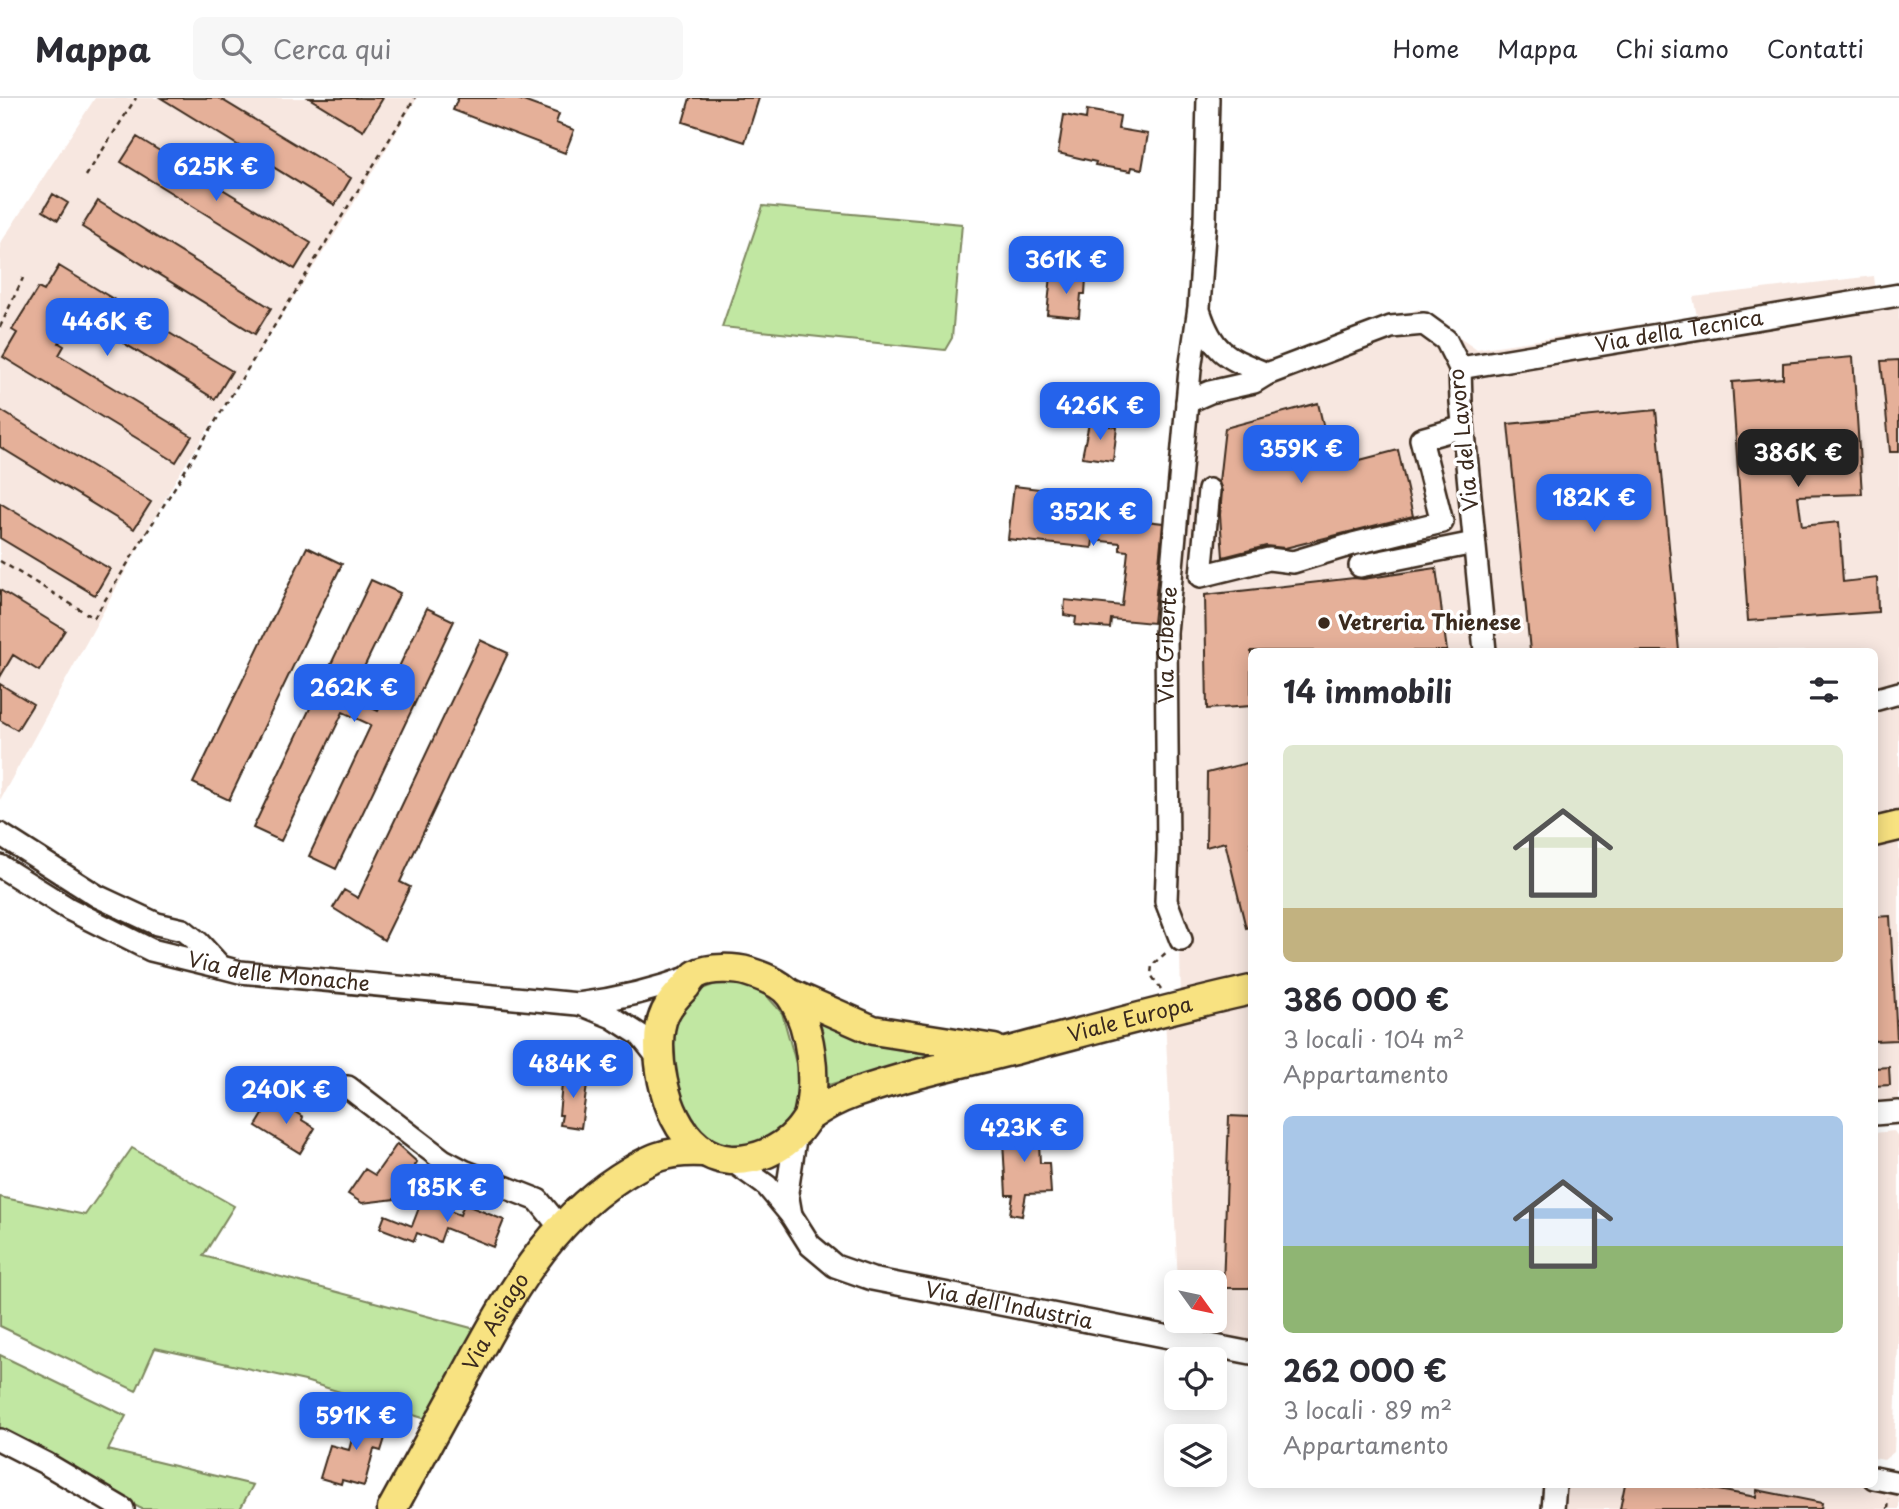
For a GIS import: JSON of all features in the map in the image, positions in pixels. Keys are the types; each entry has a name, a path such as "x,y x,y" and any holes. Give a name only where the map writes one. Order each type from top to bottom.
{"main road":[{"path":"1878,831 1899,826"},
{"path":"703,1152 677,1122 659,1059 659,1032 668,1004 698,974 735,967 765,977 789,993 873,1030 1010,1051"},
{"name":"Viale Europa","path":"802,1125 841,1098 897,1078 1248,990"},
{"path":"636,1168 656,1156 684,1151 703,1152 731,1160 745,1159 772,1151 802,1125 814,1080 801,1018 789,993"},
{"path":"636,1168 660,1131 666,1089"},
{"name":"Via Asiago","path":"393,1509 507,1300 560,1227 596,1194 636,1168"}],"street":[{"name":"Via Giberte","path":"1181,940 1166,901 1166,633 1190,370 1199,307 1205,221 1208,98"},
{"name":"Via della Tecnica","path":"1460,368 1899,295"},
{"path":"1199,307 1208,335 1219,350 1231,359 1267,374"},
{"name":"Via del Lavoro","path":"1187,402 1210,392 1254,382 1267,374 1391,327 1424,324 1447,340 1460,368 1463,427 1485,648"},
{"path":"1190,370 1231,359"},
{"path":"1190,370 1208,386 1225,389"},
{"path":"1209,490 1201,576 1269,559 1293,562 1442,522 1421,439 1463,427"},
{"path":"1360,566 1474,543"},
{"path":"1878,699 1899,693"},
{"path":"0,834 97,896 157,924 183,930 221,967"},
{"name":"Via delle Monache","path":"0,866 69,909 151,950 240,972 578,1003"},
{"path":"578,1003 632,995 698,974"},
{"path":"578,1003 612,1017 640,1035 659,1059"},
{"path":"348,1087 443,1160 538,1200 560,1227"},
{"path":"1878,1114 1899,1112"},
{"name":"Via dell'Industria","path":"791,1215 787,1192 802,1125"},
{"name":"Via dell'Industria","path":"731,1160 766,1186 791,1215 810,1245 835,1266 872,1279 1248,1352"},
{"path":"0,1440 123,1509"},
{"path":"1878,1479 1899,1483"},
{"path":"1553,1509 1555,1488"}],"path":[{"path":"86,176 136,98"},
{"path":"0,561 94,618 415,98"},
{"path":"0,327 23,278"},
{"path":"1162,1010 1161,986 1151,975 1152,965 1181,940"}],"shaded area":[{"path":"95,98 417,98 340,226 176,479 0,800 0,244"},
{"path":"1874,276 1876,293 1899,291 1899,820 1878,825 1878,648 1248,648 1248,980 1181,998 1174,673 1177,589 1204,307 1240,359 1292,357 1419,309 1477,349 1697,316 1693,297"},
{"path":"1899,835 1899,1102 1878,1104 1878,841"},
{"path":"1248,995 1248,1341 1205,1334 1227,1334 1227,1270 1177,1270 1165,1017"},
{"path":"1894,1131 1899,1138 1899,1319 1894,1452 1884,1460 1878,1459 1878,1133"},
{"path":"1878,1484 1899,1487 1899,1509 1565,1509 1567,1488 1878,1488"}],"green space":[{"path":"763,206 962,224 952,338 945,350 722,327"},
{"path":"722,982 746,985 767,996 782,1013 801,1081 800,1104 793,1116 762,1147 735,1150 708,1142 687,1124 665,1035 696,991"},
{"path":"807,1016 986,1049 879,1070 825,1086"},
{"path":"132,1148 234,1206 203,1256 475,1329 426,1419 305,1381 155,1348 136,1391 0,1326 0,1197 85,1215"},
{"path":"0,1355 126,1416 108,1450 253,1485 240,1509 142,1509 0,1438"}],"building":[{"path":"161,98 219,98 351,178 335,205"},
{"path":"309,98 383,98 363,131"},
{"path":"458,98 515,98 559,114 556,123 574,130 565,153 453,110"},
{"path":"690,98 759,98 745,142 683,122"},
{"path":"1087,110 1120,116 1118,129 1148,134 1142,169 1132,167 1131,171 1095,165 1096,162 1058,153 1064,115 1086,119"},
{"path":"137,137 311,243 295,269 121,162"},
{"path":"53,194 68,203 58,220 43,211"},
{"path":"98,201 271,308 255,334 82,227"},
{"path":"59,266 232,371 215,399 76,314 59,343 64,346 59,355 192,436 176,462 3,357 17,333 12,330 38,288 44,291"},
{"path":"1051,275 1086,278 1079,317 1047,314"},
{"path":"1853,357 1862,494 1798,496 1802,526 1839,522 1843,582 1877,578 1878,612 1748,621 1732,382 1783,378 1783,363"},
{"path":"1899,360 1899,452 1890,452 1881,361"},
{"path":"1318,403 1333,467 1398,450 1413,516 1285,548 1266,546 1223,557 1220,515 1222,491 1219,482 1225,428"},
{"path":"0,410 151,502 134,529 0,447"},
{"path":"1656,410 1679,648 1530,648 1508,424"},
{"path":"1089,423 1117,427 1113,461 1082,457"},
{"path":"1014,486 1082,494 1081,500 1098,502 1097,512 1111,514 1111,517 1163,523 1153,623 1111,619 1110,628 1075,625 1076,617 1064,615 1065,600 1122,606 1128,551 1120,550 1120,543 1093,540 1092,548 1008,539"},
{"path":"0,503 110,569 95,595 0,538"},
{"path":"307,547 342,564 229,800 193,783"},
{"name":"Vetreria Thienese","path":"1436,568 1447,648 1248,648 1248,706 1207,709 1205,595 1363,579"},
{"path":"371,580 400,593 349,698 378,711 427,608 454,621 336,869 309,856 371,725 343,712 281,841 253,828"},
{"path":"0,590 65,630 39,671 13,655 0,677"},
{"path":"480,640 508,653 400,882 410,887 384,940 333,908 344,890 358,898"},
{"path":"0,684 33,704 17,730 0,720"},
{"path":"1248,763 1248,928 1225,842 1206,847 1207,773"},
{"path":"1890,916 1897,1040 1878,1041 1878,917"},
{"path":"1889,1067 1890,1085 1878,1086 1878,1068"},
{"path":"563,1074 588,1078 581,1128 560,1125"},
{"path":"273,1098 315,1128 300,1153 256,1126"},
{"path":"1229,1116 1248,1117 1248,1288 1227,1288 1227,1270 1224,1270"},
{"path":"1038,1121 1040,1163 1049,1163 1051,1193 1026,1194 1022,1216 1010,1214 1013,1195 1006,1195 1002,1123"},
{"path":"397,1144 417,1162 395,1199 362,1203 348,1194 365,1169 375,1175"},
{"path":"422,1200 460,1215 464,1204 504,1220 493,1247 445,1228 440,1242 417,1233 414,1241 380,1228 385,1215 412,1226"},
{"path":"359,1413 390,1422 381,1451 374,1449 364,1486 342,1480 341,1484 320,1478 330,1445 349,1450"},
{"path":"1624,1488 1708,1488 1756,1497 1757,1490 1822,1503 1821,1509 1620,1509"}],"place":[{"name":"Vetreria Thienese","path":"1324,623"}]}
